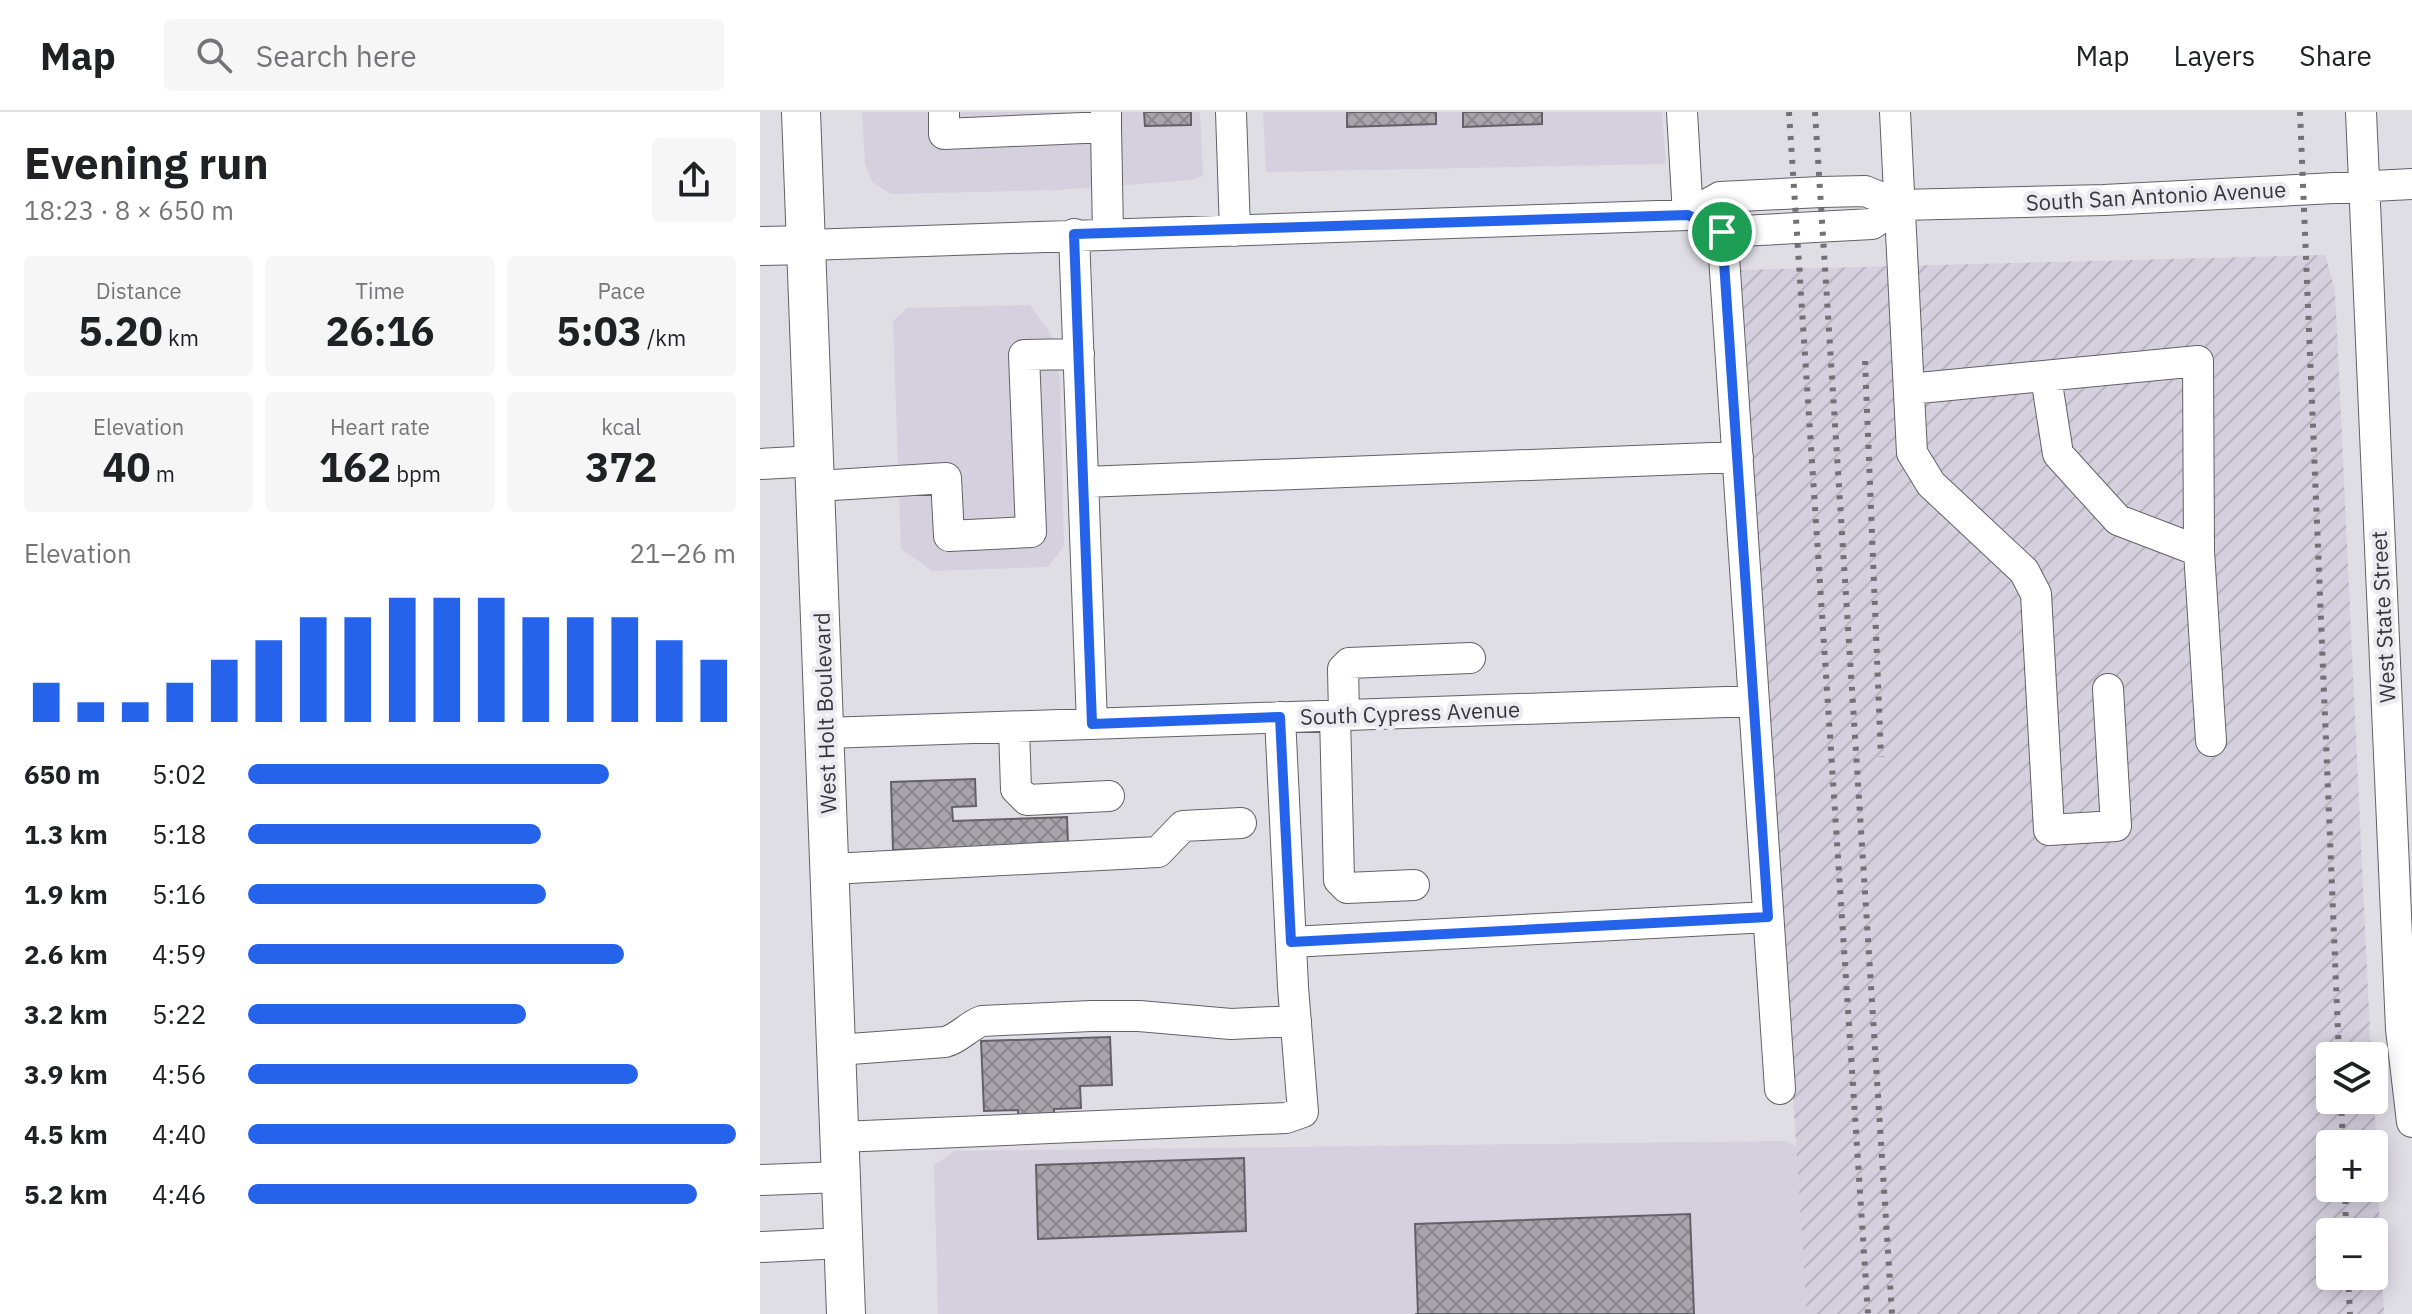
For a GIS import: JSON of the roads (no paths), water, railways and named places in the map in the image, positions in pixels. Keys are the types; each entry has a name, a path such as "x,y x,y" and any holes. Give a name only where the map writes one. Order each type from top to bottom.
{"main road":[{"name":"West Holt Boulevard","path":"801,112 846,1314"},
{"path":"760,246 807,245"}],"street":[{"path":"944,112 944,134 1106,120 1108,234"},
{"path":"1231,112 1235,231"},
{"path":"1682,112 1688,215"},
{"path":"1895,112 1912,453 1931,484 2024,571 2036,594 2049,830 2116,826 2108,689"},
{"name":"West State Street","path":"2361,112 2401,1029 2412,1122"},
{"name":"South San Antonio Avenue","path":"807,245 1688,215 1720,197 1865,191 1900,205 2104,200 2412,184"},
{"path":"1720,197 1780,1089"},
{"name":"South San Antonio Avenue","path":"1688,215 1722,232 1872,224 1900,205"},
{"path":"1074,234 1092,724"},
{"path":"760,464 816,474 946,478 949,536 1031,532 1024,355 1079,354"},
{"path":"1909,389 2198,361 2199,551 2211,741"},
{"path":"2046,377 2058,454 2118,520 2199,551"},
{"path":"1084,482 1738,457"},
{"path":"1414,885 1347,888 1339,880 1343,669 1349,663 1470,658"},
{"name":"South Cypress Avenue","path":"826,733 1754,701"},
{"path":"840,1137 1286,1118 1303,1112 1293,987 1280,717"},
{"path":"1014,728 1016,789 1027,800 1109,796"},
{"path":"831,869 1158,852 1183,826 1241,823"},
{"path":"1291,942 1768,917"},
{"path":"837,1050 945,1042 958,1039 982,1021 1139,1016 1231,1024 1296,1021"},
{"path":"760,1180 841,1177"},
{"path":"760,1247 843,1243"}],"railway":[{"path":"1789,112 1868,1314"},
{"path":"1815,112 1892,1314"},
{"path":"2300,112 2338,1042"},
{"path":"1865,361 1881,757"},
{"path":"2342,1114 2342,1130"},
{"path":"2345,1202 2346,1218"},
{"path":"2349,1290 2350,1314"}]}
